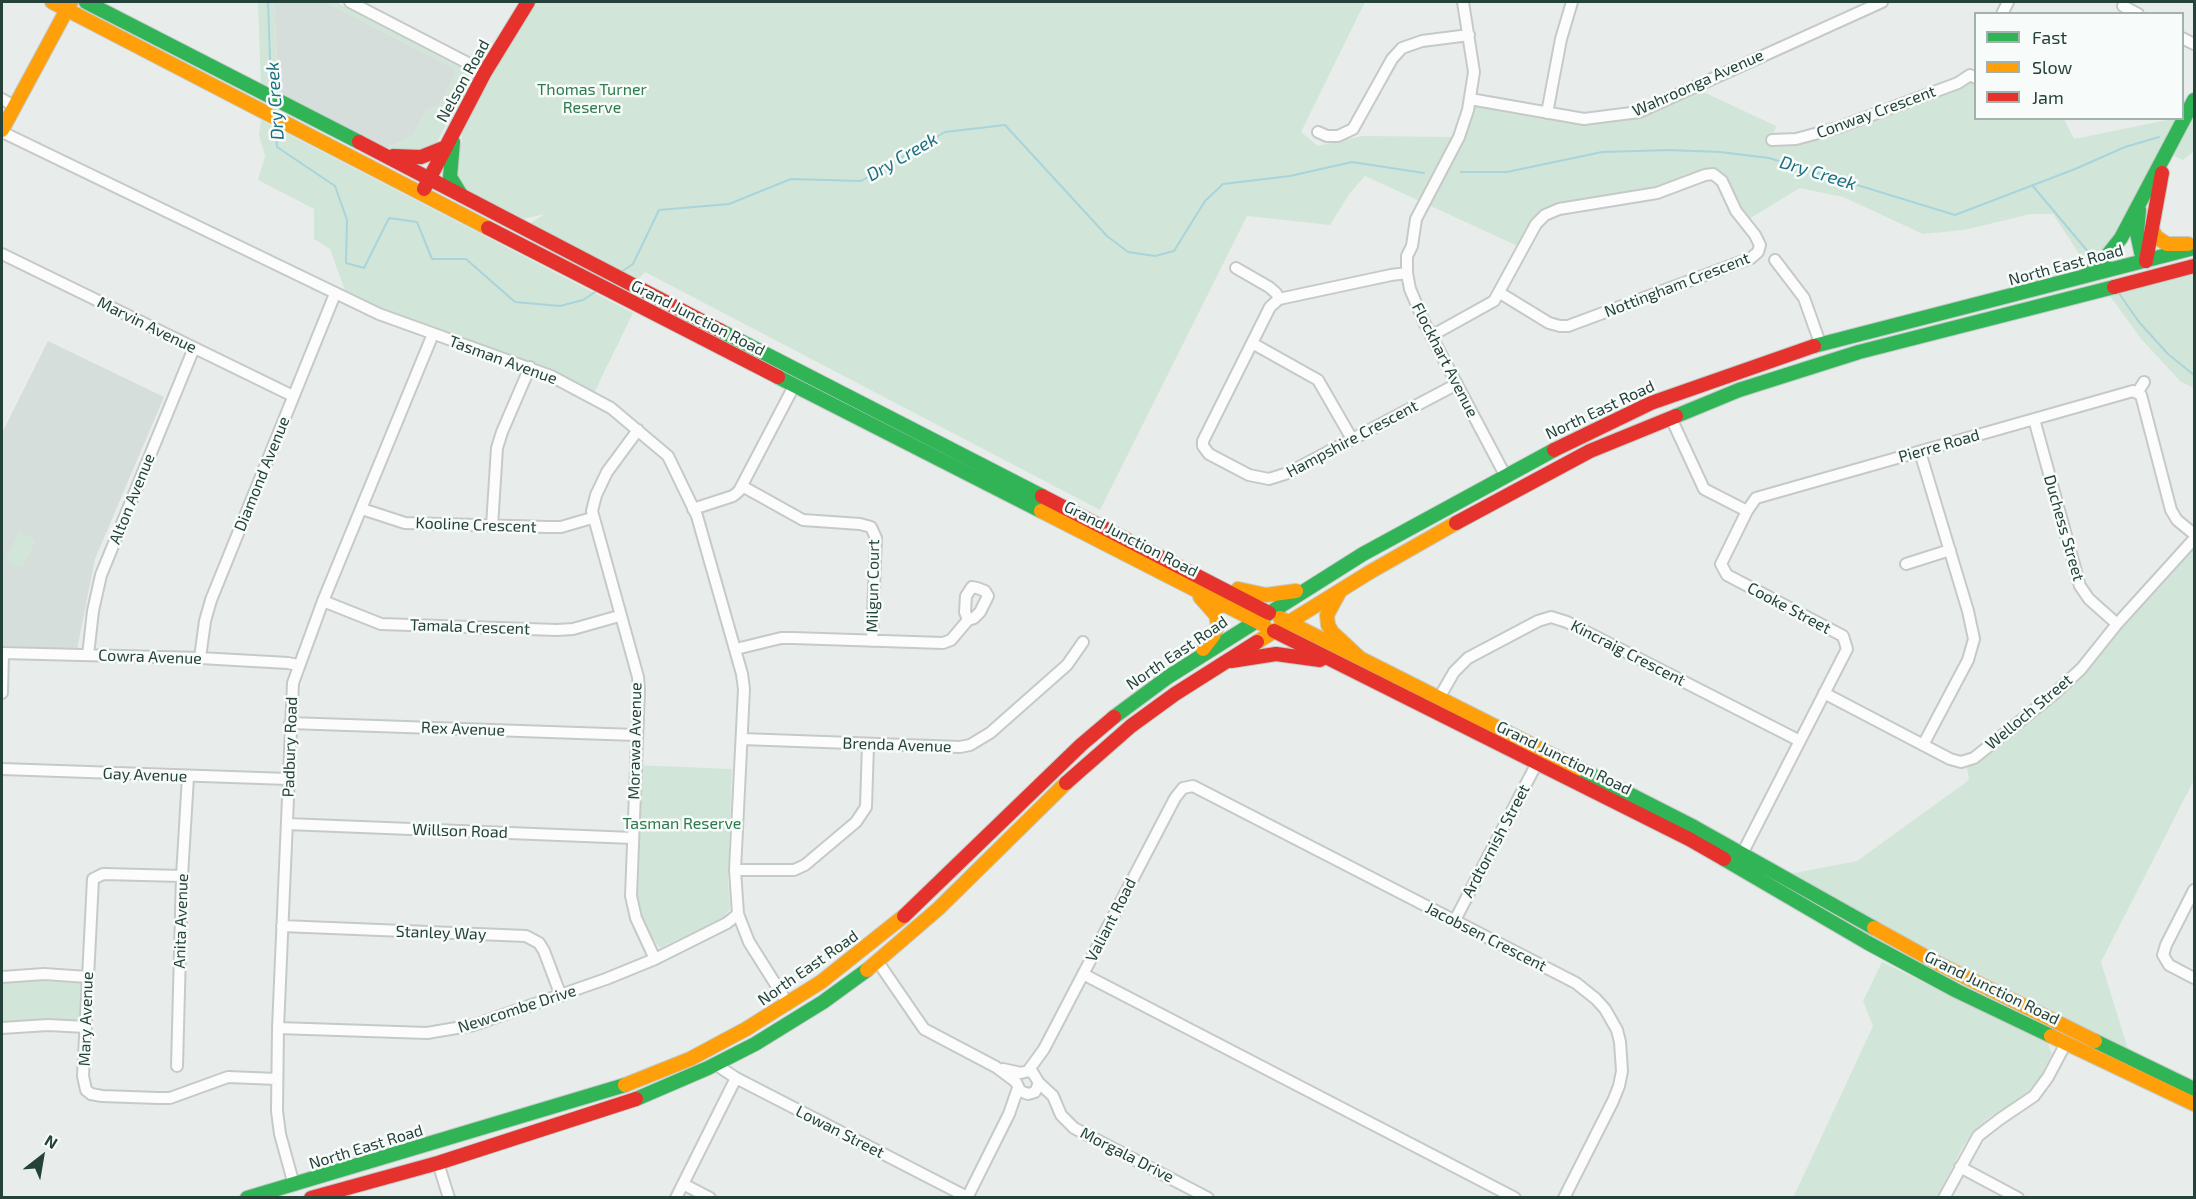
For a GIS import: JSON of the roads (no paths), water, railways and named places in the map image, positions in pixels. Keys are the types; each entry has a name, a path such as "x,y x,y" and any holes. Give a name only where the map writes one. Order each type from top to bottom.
{"main road":[{"name":"Grand Junction Road","path":"52,2 69,5 297,130 1338,664 1432,711 1540,757"},
{"name":"Grand Junction Road","path":"86,2 261,90 1269,613 1439,698 1689,839 1738,860 1964,977 2194,1089"},
{"name":"Nelson Road","path":"422,194 485,72 528,2"},
{"path":"2,131 8,103 69,5"},
{"path":"2184,120 2194,100"},
{"path":"2084,277 2114,248 2184,120"},
{"path":"454,130 450,171 452,181 460,195"},
{"path":"385,155 421,157 446,147"},
{"path":"2126,284 2146,261 2164,159"},
{"path":"2141,201 2137,223 2141,252 2146,261 2157,266 2179,270"},
{"path":"2152,229 2156,237 2167,244 2194,246"},
{"name":"North East Road","path":"247,1197 590,1097 680,1063 721,1043 788,1004 851,960 886,932 1089,738 1127,707 1194,660 1363,554 1576,438 1651,403 1721,376 1820,344 2146,261 2194,246"},
{"name":"North East Road","path":"310,1197 438,1163 630,1102 715,1064 790,1023 878,962 938,909 1082,767 1161,704 1342,589 1498,500 1590,451 1739,390 1808,367 2194,266"},
{"path":"1808,367 1816,356 1820,344 1829,352 1844,357"},
{"path":"794,386 801,371"},
{"path":"1498,500 1505,475 1520,480 1534,481"},
{"path":"1072,527 1079,514"},
{"path":"1202,578 1259,594 1275,595 1312,587"},
{"path":"1192,588 1212,609 1218,625 1213,636 1194,660"},
{"path":"1342,589 1329,611 1328,626 1361,659"},
{"path":"1224,662 1276,654 1338,664"},
{"path":"1432,711 1439,698"},
{"name":"Grand Junction Road","path":"1738,860 1868,943 1957,991 2194,1104"},
{"path":"1852,917 1868,943"},
{"path":"851,960 866,959 878,962 879,947 886,932"},
{"path":"2066,1043 2072,1029"},
{"path":"680,1063 699,1060 715,1064 721,1043"},
{"path":"288,1197 294,1185 306,1190 339,1191"}],"street":[{"path":"350,2 485,72"},
{"name":"Flockhart Avenue","path":"1463,2 1474,72 1466,119 1414,223 1412,246 1407,256 1407,273 1414,300 1431,336 1505,475"},
{"path":"1547,113 1561,39 1572,2"},
{"name":"Wahroonga Avenue","path":"1470,99 1584,119 1639,112 1881,2"},
{"path":"1318,132 1327,136 1338,136 1353,129 1392,59 1402,48 1422,41 1468,35"},
{"name":"Conway Crescent","path":"1772,140 1796,139 1837,128 1958,83 1974,72"},
{"name":"Tasman Avenue","path":"2,131 379,314 530,367 581,390 611,408 668,456 693,509 736,650 744,689 735,870 738,914 749,942 788,1004"},
{"name":"Nottingham Crescent","path":"1713,174 1722,181 1736,211 1759,241 1760,249 1754,256 1565,326 1549,323 1500,293 1531,231 1539,220 1549,213 1559,209 1657,193 1701,176 1713,174"},
{"name":"Marvin Avenue","path":"2,254 293,396"},
{"path":"1775,260 1804,298 1820,344"},
{"path":"1236,268 1276,292 1279,299 1407,273"},
{"path":"1431,336 1487,306 1500,293"},
{"name":"Diamond Avenue","path":"200,658 205,621 211,600 335,294"},
{"name":"Hampshire Crescent","path":"1279,299 1270,307 1205,435 1203,446 1207,452 1249,475 1269,479 1294,470 1456,384"},
{"name":"Padbury Road","path":"294,1185 277,1122 278,1028 292,683 433,334"},
{"path":"1252,343 1318,380 1352,439"},
{"name":"Alton Avenue","path":"88,655 93,611 101,575 194,348"},
{"path":"492,526 497,448 530,367"},
{"path":"2144,382 2137,393 2141,395 2171,510 2177,520 2194,534"},
{"path":"693,509 733,496 742,486 794,386"},
{"name":"Pierre Road","path":"1747,511 1756,498 2133,391 2137,393"},
{"path":"1671,418 1704,489 1747,511"},
{"name":"Duchess Street","path":"2034,419 2080,586 2089,599 2117,624"},
{"name":"Morawa Avenue","path":"638,430 607,472 593,503 592,518 638,677 633,902 636,918 655,959"},
{"path":"1920,452 1968,611 1974,639 1968,660 1923,745"},
{"name":"Milgun Court","path":"742,486 803,520 860,524 871,527 876,537 872,641"},
{"name":"Kooline Crescent","path":"362,509 405,523 561,527 592,518"},
{"name":"Cooke Street","path":"1738,860 1847,649 1843,636 1727,575 1721,564 1747,511"},
{"name":"Welloch Street","path":"1824,693 1950,759 1961,762 1974,758 2054,694 2081,669 2117,624 2194,539"},
{"path":"1906,564 1950,550"},
{"name":"Tamala Crescent","path":"324,601 381,624 557,630 573,629 620,616"},
{"name":"Kincraig Crescent","path":"1439,698 1455,672 1468,658 1538,621 1551,617 1567,622 1800,741"},
{"path":"736,650 781,638 944,643 956,635 968,620"},
{"name":"Brenda Avenue","path":"742,739 960,747 978,741 1067,665 1083,642"},
{"path":"2,653 2,693"},
{"name":"Cowra Avenue","path":"2,653 200,658 298,665"},
{"name":"Rex Avenue","path":"290,723 636,735"},
{"path":"735,870 795,870 805,865 856,822 866,807 868,744"},
{"name":"Ardtornish Street","path":"1455,920 1540,757"},
{"name":"Gay Avenue","path":"2,769 288,779"},
{"name":"Anita Avenue","path":"177,1066 182,876 188,777"},
{"name":"Jacobsen Crescent","path":"1179,791 1193,786 1205,791 1576,983 1587,991 1605,1010 1617,1030 1622,1061 1619,1086 1564,1197"},
{"name":"Valiant Road","path":"967,1197 1179,791"},
{"name":"Willson Road","path":"287,824 633,838"},
{"name":"Mary Avenue","path":"182,876 103,874 93,879 84,1084 92,1094 170,1098 228,1077 277,1079"},
{"path":"2194,890 2163,955 2169,965 2194,978"},
{"name":"Newcombe Drive","path":"278,1028 441,1032 474,1025 561,996 655,959 738,914"},
{"name":"Stanley Way","path":"282,926 526,936 539,943 544,951 561,996"},
{"path":"878,962 924,1029 1028,1082"},
{"path":"2,977 44,974 87,977"},
{"path":"1083,974 1515,1197"},
{"path":"2,1028 48,1025 86,1027"},
{"path":"1944,1197 1978,1136 2034,1096 2048,1077 2066,1043"},
{"name":"Lowan Street","path":"715,1064 736,1078 967,1197"},
{"path":"676,1197 736,1078"},
{"name":"Morgala Drive","path":"1028,1082 1047,1089 1062,1115 1074,1128 1208,1197"},
{"path":"438,1163 449,1197"},
{"path":"1960,1167 2018,1197"},
{"path":"683,1184 710,1197"}],"waterway":[{"name":"Dry Creek","path":"268,2 271,88"},
{"name":"Dry Creek","path":"621,272 633,264 659,210 729,204 791,179 861,181 945,132 1005,125 1107,236 1128,252 1155,256 1174,251 1205,201 1223,184 1290,176 1352,162 1424,173"},
{"name":"Dry Creek","path":"275,126 277,147 335,186 347,220 346,263 364,268 389,218 417,222 432,259 466,259 515,302 560,306 583,300 595,292"},
{"name":"Dry Creek","path":"1461,172 1507,172 1602,152 1669,150 1720,152 1769,158 1955,215 2075,169 2125,147 2159,137"},
{"path":"2032,185 2090,254"},
{"path":"2118,292 2139,322 2168,354 2194,375"}],"park label":[{"name":"Thomas Turner Reserve","path":"592,99"},
{"name":"Tasman Reserve","path":"682,824"}]}
